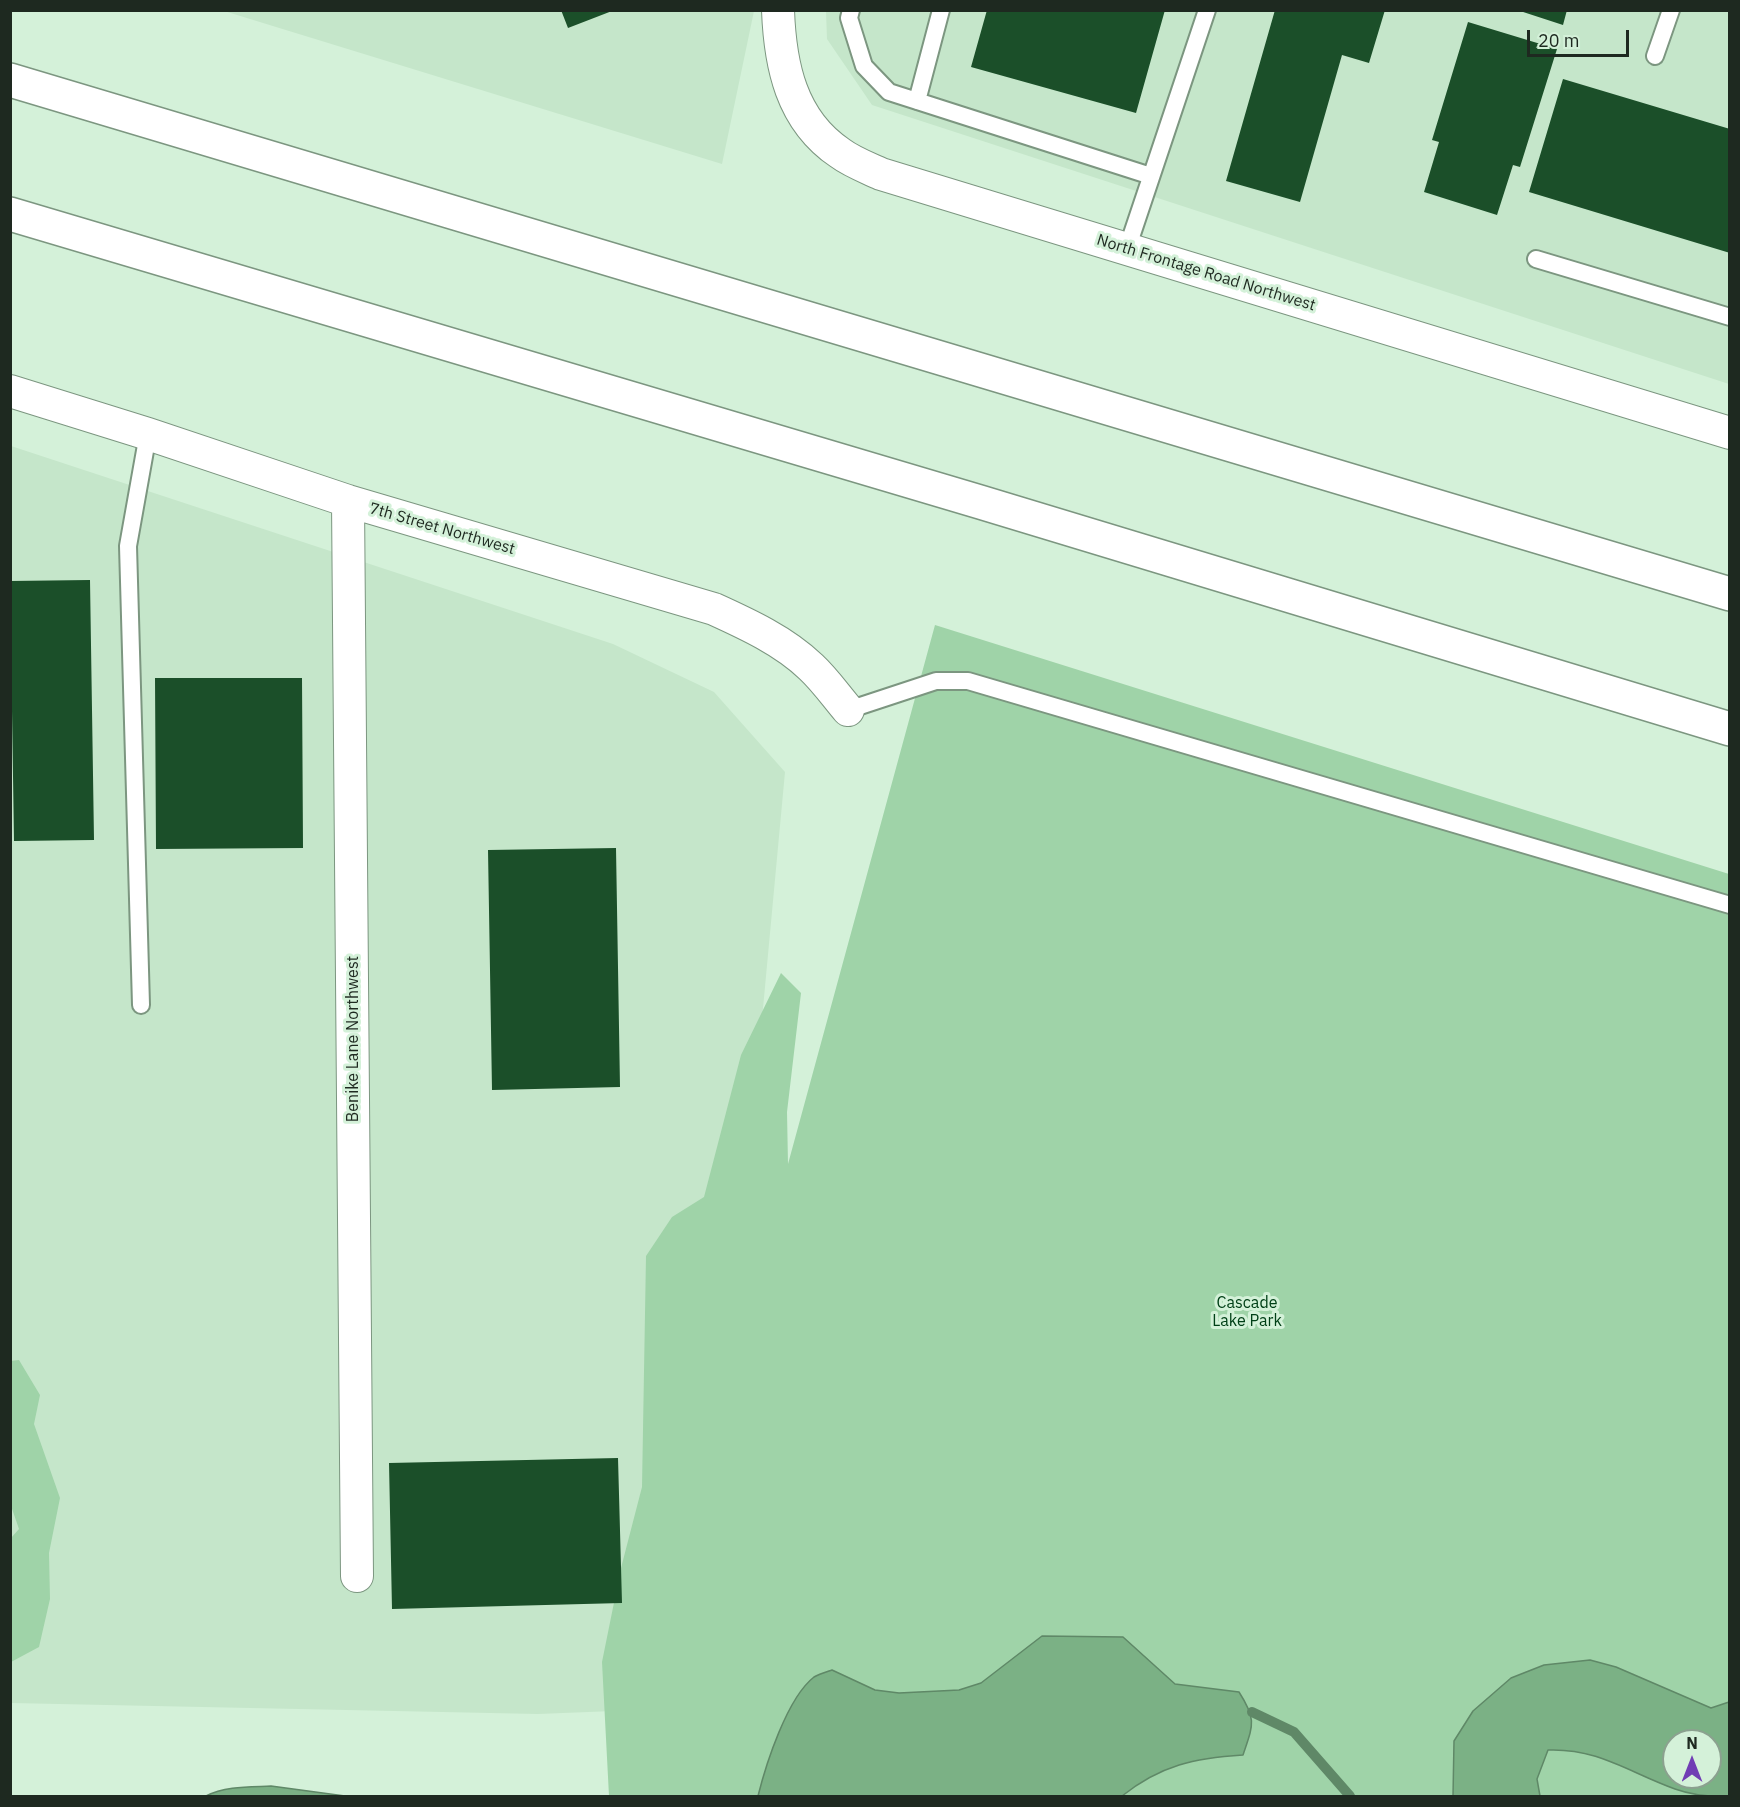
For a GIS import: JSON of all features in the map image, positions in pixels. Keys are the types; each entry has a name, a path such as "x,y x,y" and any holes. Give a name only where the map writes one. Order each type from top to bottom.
{"highway":[{"path":"10,80 1730,594"},
{"path":"10,214 969,498 1730,729"}],"street":[{"name":"North Frontage Road Northwest","path":"778,10 779,42 787,83 808,123 839,153 881,174 1730,433"},
{"name":"7th Street Northwest","path":"10,391 148,434 348,501 714,609 746,623 785,646 811,666 848,710"},
{"name":"Benike Lane Northwest","path":"348,501 357,1576"}],"lane":[{"path":"851,10 849,18 864,66 889,92 1151,176"},
{"path":"917,101 941,10"},
{"path":"1127,249 1207,10"},
{"path":"1655,56 1671,10"},
{"path":"1536,259 1730,317"},
{"path":"141,1005 128,546 148,434"},
{"path":"848,710 936,681 969,681 1730,905"}],"shaded area":[{"path":"224,11 754,11 722,164"},
{"path":"826,11 1729,11 1729,384 872,105 827,39"},
{"path":"11,446 613,644 714,692 785,772 728,1384 639,1710 538,1714 11,1703"},
{"path":"1042,1636 1123,1637 1175,1684 1239,1692 1249,1709 1252,1723 1243,1755 1209,1758 1179,1765 1136,1785 1122,1796 758,1796 772,1750 787,1715 804,1687 814,1677 832,1670 875,1690 899,1693 959,1690 981,1683"},
{"path":"1590,1660 1616,1667 1711,1708 1729,1702 1729,1796 1702,1795 1676,1789 1722,1789 1722,1729 1662,1729 1662,1784 1598,1757 1566,1750 1548,1750 1537,1779 1540,1796 1453,1796 1454,1741 1473,1711 1511,1678 1544,1665"},
{"path":"271,1786 345,1796 206,1796 229,1789"}],"green space":[{"name":"Cascade Lake Park","path":"935,625 1729,874 1729,1796 609,1796 602,1662 621,1568 642,1487 646,1256 672,1217 704,1197 741,1055 781,973 801,993 787,1112 788,1164"},
{"path":"19,1360 40,1395 34,1424 60,1498 49,1553 50,1599 39,1647 11,1662 11,1538 19,1529 10,1503 10,1361"}],"building":[{"path":"561,10 612,10 612,11 568,28"},
{"path":"987,10 1165,10 1136,113 971,67"},
{"path":"1275,10 1385,10 1369,63 1342,55 1300,202 1226,181"},
{"path":"1517,10 1567,10 1563,25"},
{"path":"1468,22 1557,49 1520,167 1513,165 1497,215 1424,192 1439,142 1432,140"},
{"path":"1563,79 1730,129 1730,253 1529,192"},
{"path":"90,580 94,840 14,841 10,581"},
{"path":"155,678 302,678 303,848 156,849"},
{"path":"616,848 620,1087 492,1090 488,850"},
{"path":"618,1458 622,1603 392,1609 389,1463"}],"waterway":[{"path":"1252,1712 1294,1732 1350,1796"}]}
